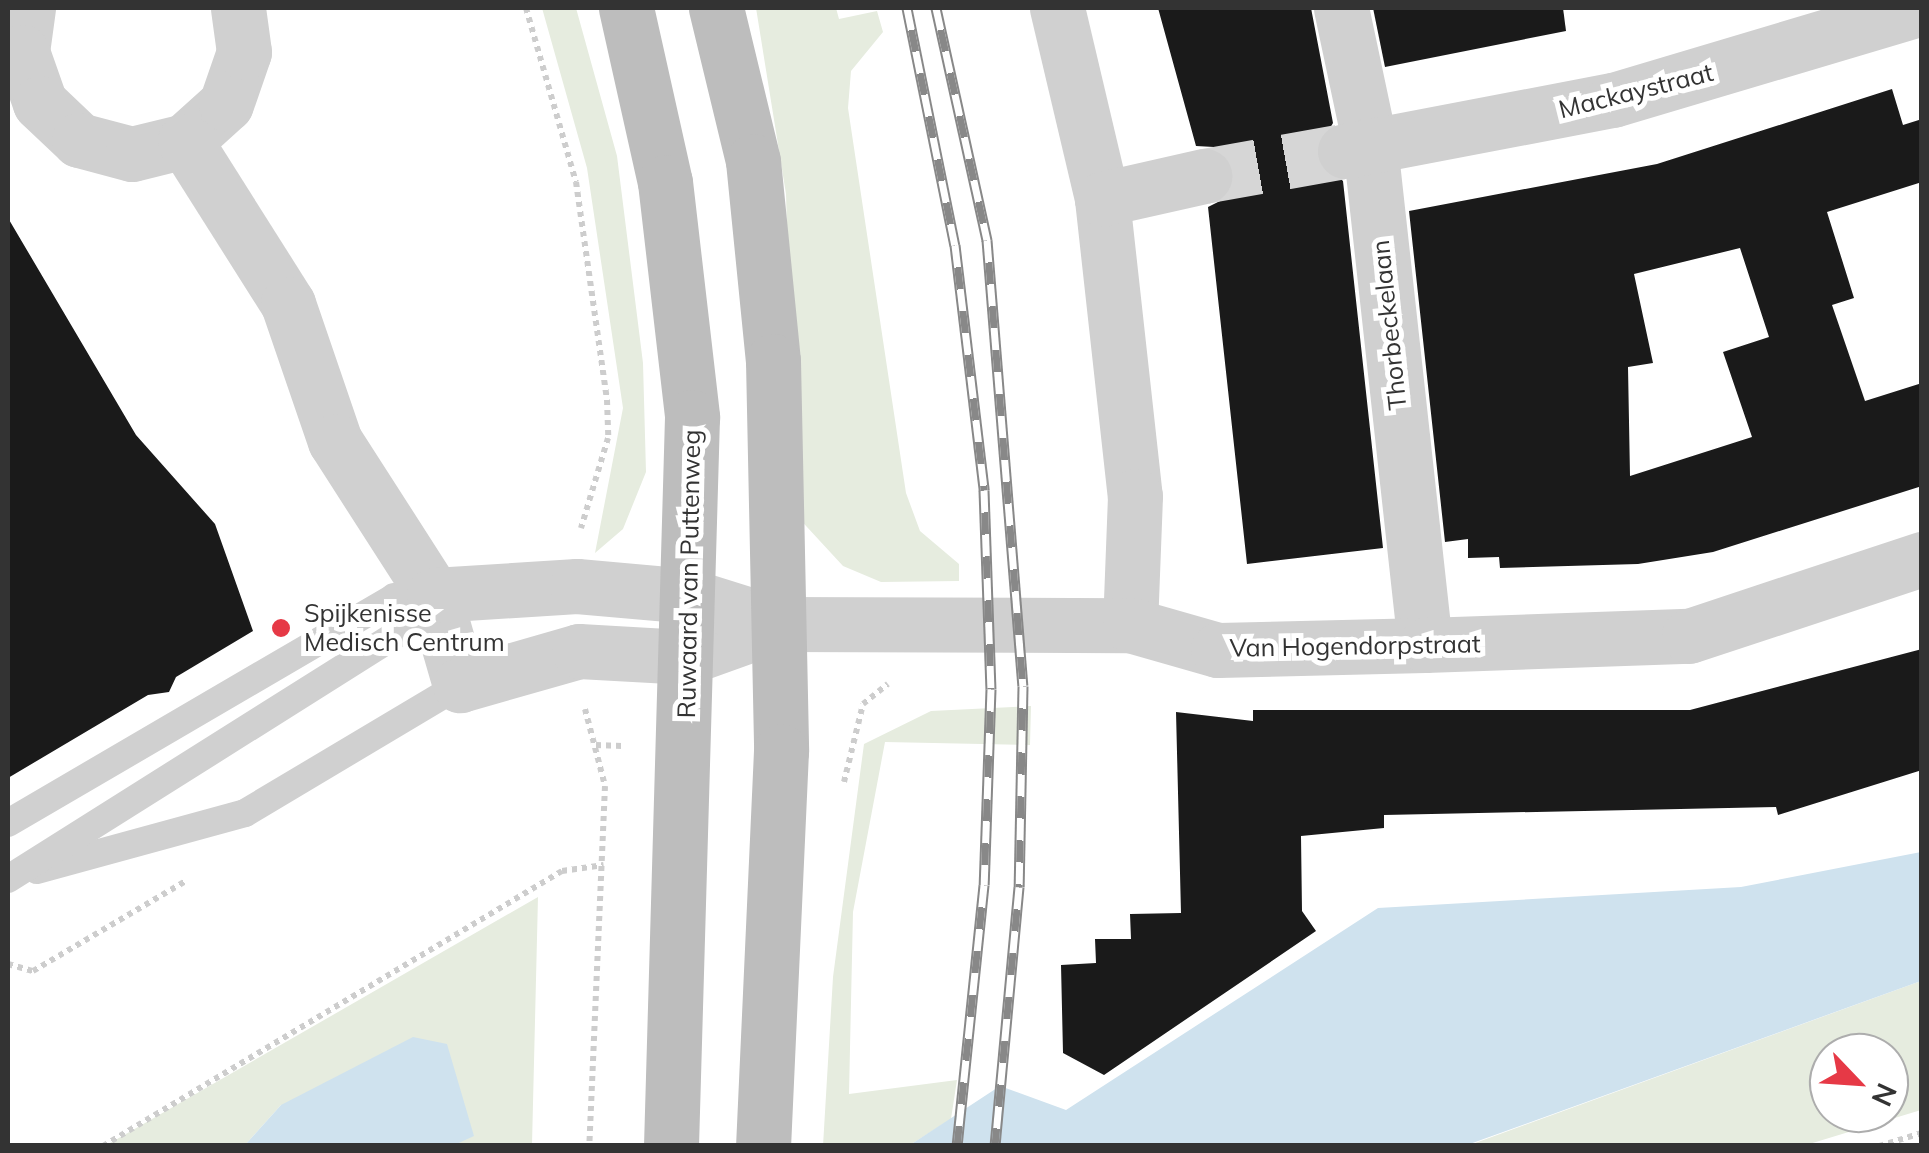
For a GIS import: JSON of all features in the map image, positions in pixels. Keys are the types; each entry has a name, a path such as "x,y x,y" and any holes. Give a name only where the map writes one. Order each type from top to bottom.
{"street":[{"path":"28,8 25,70 64,130 132,154 185,141 234,88 244,52 238,8"},
{"name":"Ruwaard van Puttenweg","path":"626,8 666,182 684,318 689,596 671,1146"},
{"path":"716,8 765,256 779,624 763,1146"},
{"path":"1057,8 1102,199 1135,496 1130,625"},
{"name":"Thorbeckelaan","path":"1342,8 1357,148 1425,645"},
{"name":"Mackaystraat","path":"1357,148 1612,100 1922,8"},
{"path":"185,141 288,304 335,441 434,595 460,684 578,650 688,658 779,624"},
{"path":"1102,199 1204,176"},
{"name":"Van Hogendorpstraat","path":"779,624 1130,625 1218,650 1689,636 1922,559"},
{"path":"434,595 577,586 689,596 779,624"}],"lane":[{"path":"8,823 394,597 434,595"},
{"path":"10,878 412,624 434,595"},
{"path":"10,878 245,813 460,684"}],"path":[{"path":"842,794 863,704 888,683 908,683"},
{"path":"103,1146 562,871 604,866"},
{"path":"1879,1146 1922,1133"}],"shaded area":[{"path":"542,8 576,8 617,156 643,363 646,472 623,529 595,553 623,408 587,168"},
{"path":"756,8 836,8 839,19 877,11 883,32 851,71 848,108 906,493 920,531 959,564 959,581 881,582 843,566 795,514 786,194"},
{"path":"1031,706 1030,745 885,742 853,912 849,1094 957,1080 951,1119 910,1145 823,1146 833,977 864,744 931,711"},
{"path":"538,897 532,1145 452,1145 474,1135 281,1105 245,1145 105,1146"},
{"path":"1921,981 1921,1110 1909,1114 1909,1033 1809,1033 1809,1133 1845,1133 1806,1145 1467,1146"}],"water":[{"path":"1921,852 1921,981 1467,1145 910,1145 1000,1086 1066,1110 1378,908 1741,887"},
{"path":"413,1037 447,1044 474,1136 452,1146 245,1145 281,1105"}],"building":[{"path":"1158,8 1311,8 1333,123 1314,156 1343,181 1383,548 1247,564 1208,207 1226,198 1235,170 1214,147 1196,146"},
{"path":"1373,8 1563,8 1566,31 1385,67"},
{"path":"1892,89 1903,125 1922,119 1922,182 1827,212 1854,298 1832,305 1865,401 1922,383 1922,486 1713,552 1638,564 1500,568 1499,557 1468,558 1468,539 1445,542 1409,211 1657,164","holes":["1740,248 1769,337 1723,352 1752,437 1630,476 1628,367 1653,363 1634,274"]},
{"path":"8,218 136,435 215,524 253,631 176,677 169,692 148,695 8,778"},
{"path":"1922,649 1922,770 1778,815 1776,807 1384,815 1384,828 1301,836 1302,911 1316,931 1104,1075 1063,1053 1061,965 1096,963 1095,939 1131,939 1130,914 1181,913 1176,712 1253,721 1253,710 1690,710"}],"tunnel":[{"path":"1204,176 1345,151"}],"railway":[{"path":"907,8 955,245 984,490 991,689 984,885 957,1146"},
{"path":"936,8 987,240 1023,686 1019,887 995,1146"}],"place":[{"name":"Spijkenisse Medisch Centrum","path":"281,628"}]}
